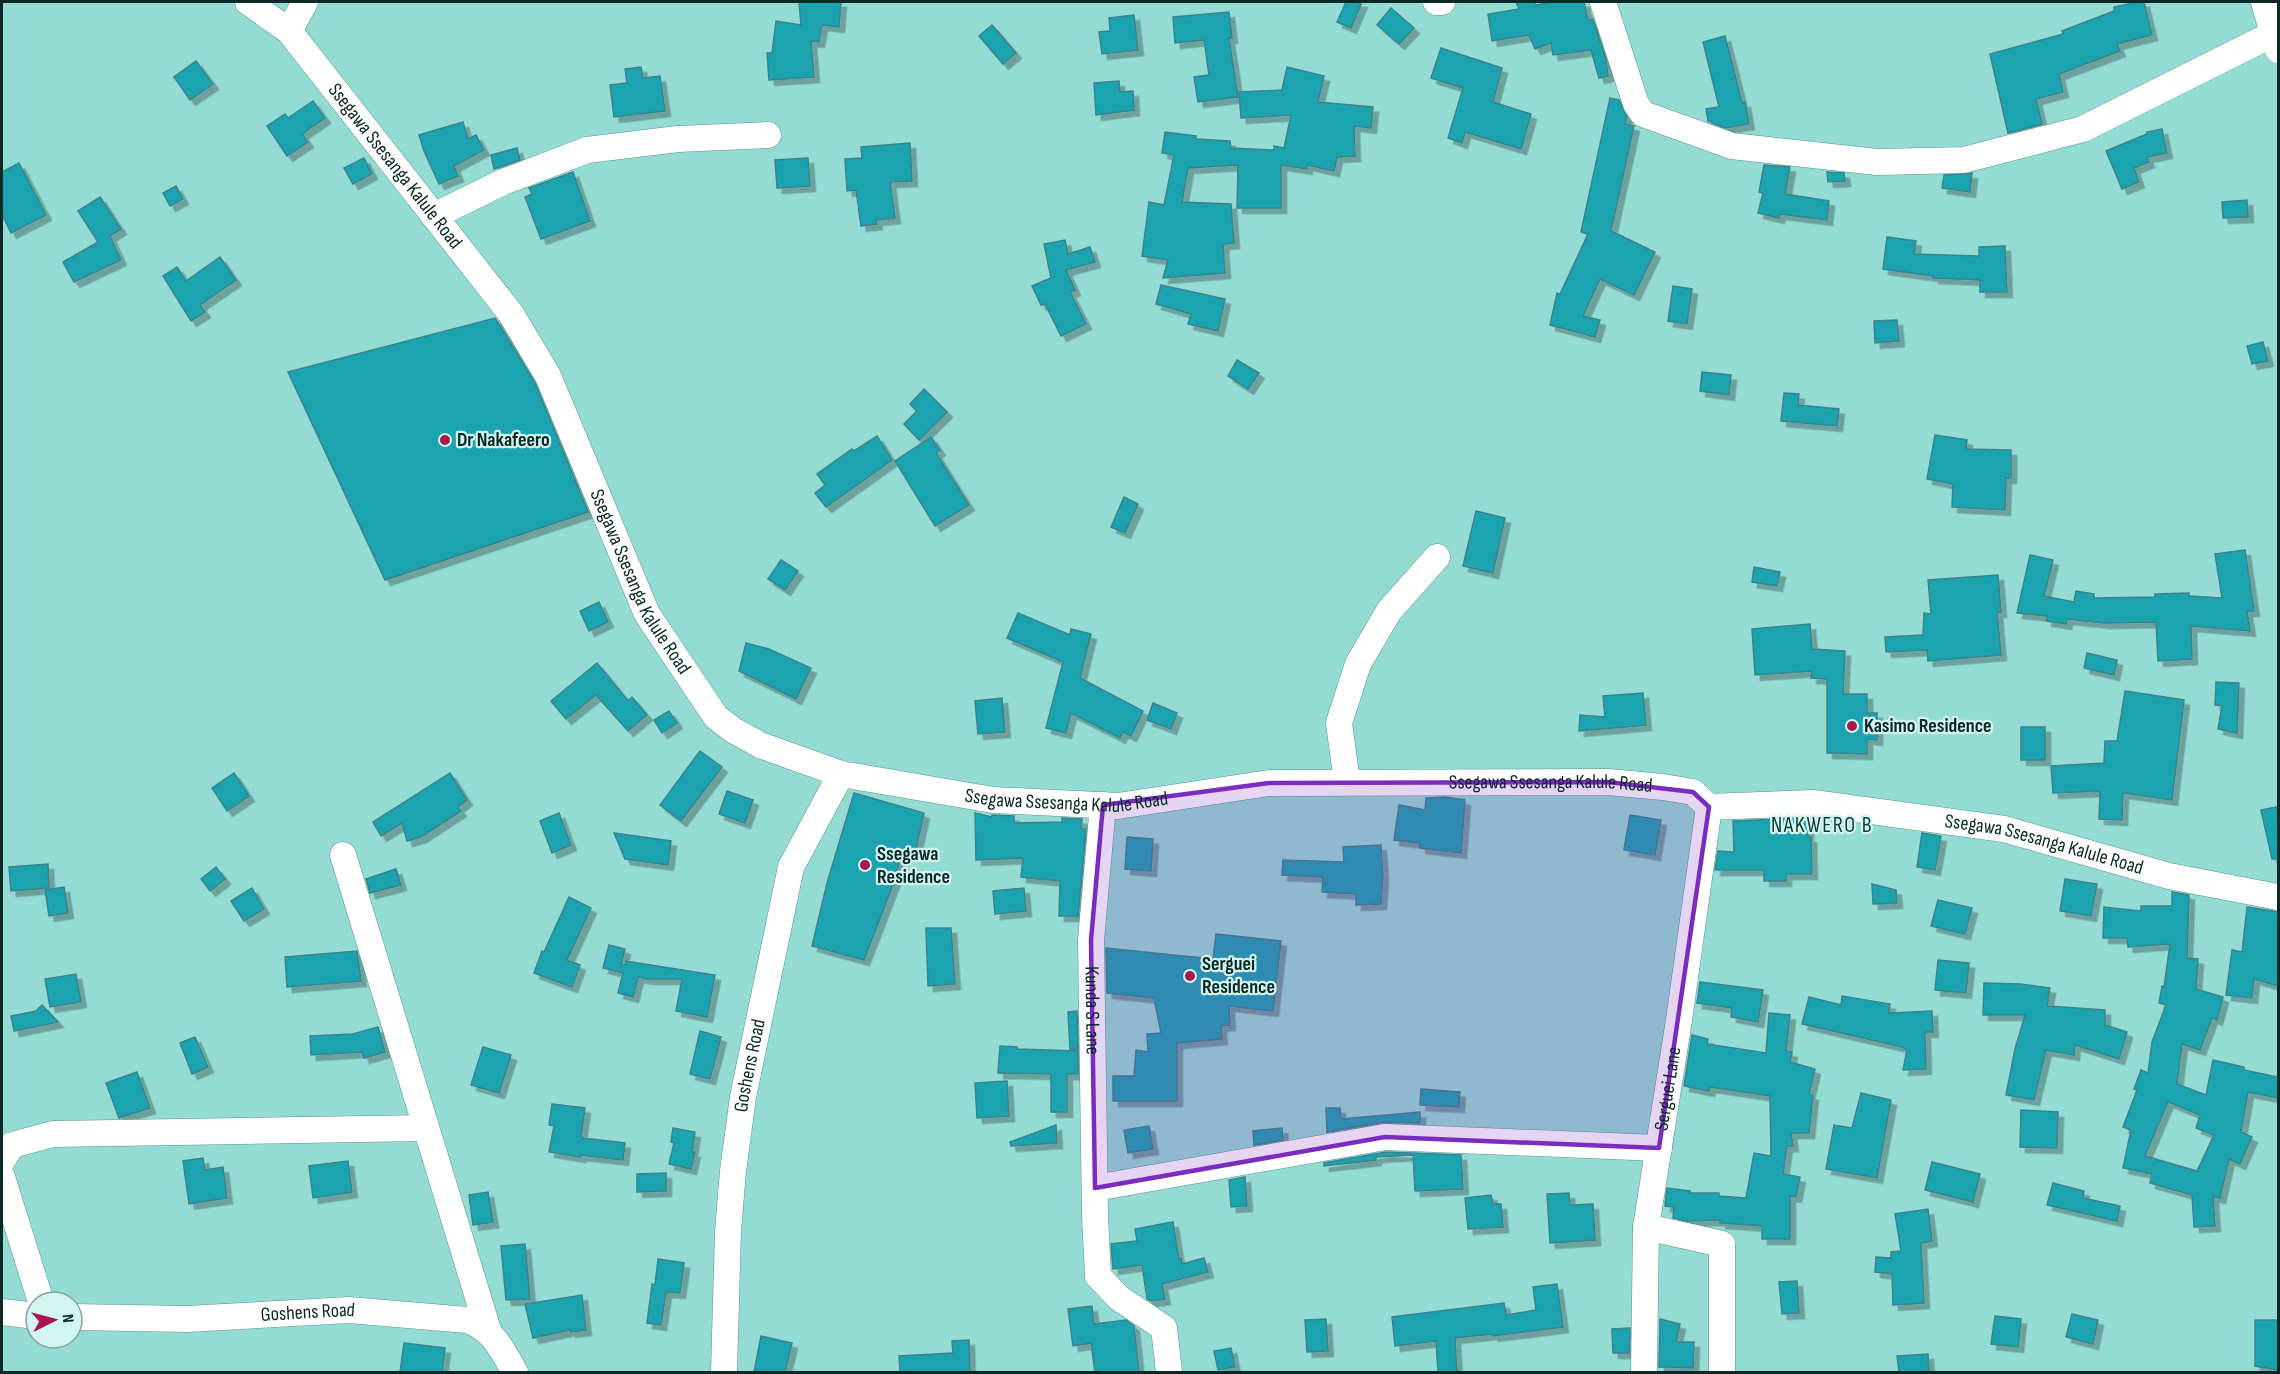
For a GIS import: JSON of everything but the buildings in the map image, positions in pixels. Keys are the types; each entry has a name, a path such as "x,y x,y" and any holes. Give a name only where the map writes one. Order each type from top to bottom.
{"street":[{"name":"Ssegawa Ssesanga Kalule Road","path":"248,2 289,31 511,314 548,376 647,614 716,717 760,746 841,774 993,800 1118,806 1165,800 1241,785 1269,783 1608,782 1663,787 1693,792 1709,807 1813,803 2004,830 2169,876 2278,897"},
{"path":"289,31 305,2"},
{"path":"1436,2 1442,2"},
{"path":"1603,2 1636,104 1643,114 1732,146 1877,162 1964,160 2083,129 2276,42 2264,2"},
{"path":"434,216 502,182 587,150 678,139 768,135"},
{"path":"1347,782 1339,723 1358,664 1389,611 1437,557"},
{"name":"Goshens Road","path":"724,1372 728,1231 733,1171 745,1086 791,867 841,774"},
{"name":"Kunda S Lane","path":"1103,805 1091,940 1098,1276 1119,1298 1164,1328 1169,1372"},
{"name":"Serguei Lane","path":"1644,1372 1646,1227 1709,807"},
{"path":"343,855 488,1330 515,1372"},
{"path":"2,1161 12,1145 53,1134 426,1128"},
{"path":"1095,1188 1385,1137 1659,1148"},
{"path":"2,1177 37,1290"},
{"path":"1646,1227 1722,1244 1722,1372"},
{"name":"Goshens Road","path":"84,1317 187,1318 349,1310 467,1320 480,1324 488,1330"},
{"path":"2,1312 24,1315"}],"highlighted area":[{"path":"1608,782 1693,792 1709,807 1659,1148 1385,1137 1095,1188 1091,940 1103,805 1269,783"}],"place":[{"name":"Dr Nakafeero","path":"445,440"},
{"name":"Kasimo Residence","path":"1852,726"},
{"name":"Ssegawa Residence","path":"865,865"},
{"name":"Serguei Residence","path":"1190,976"}],"district":[{"name":"NAKWERO B","path":"1822,825"}]}
